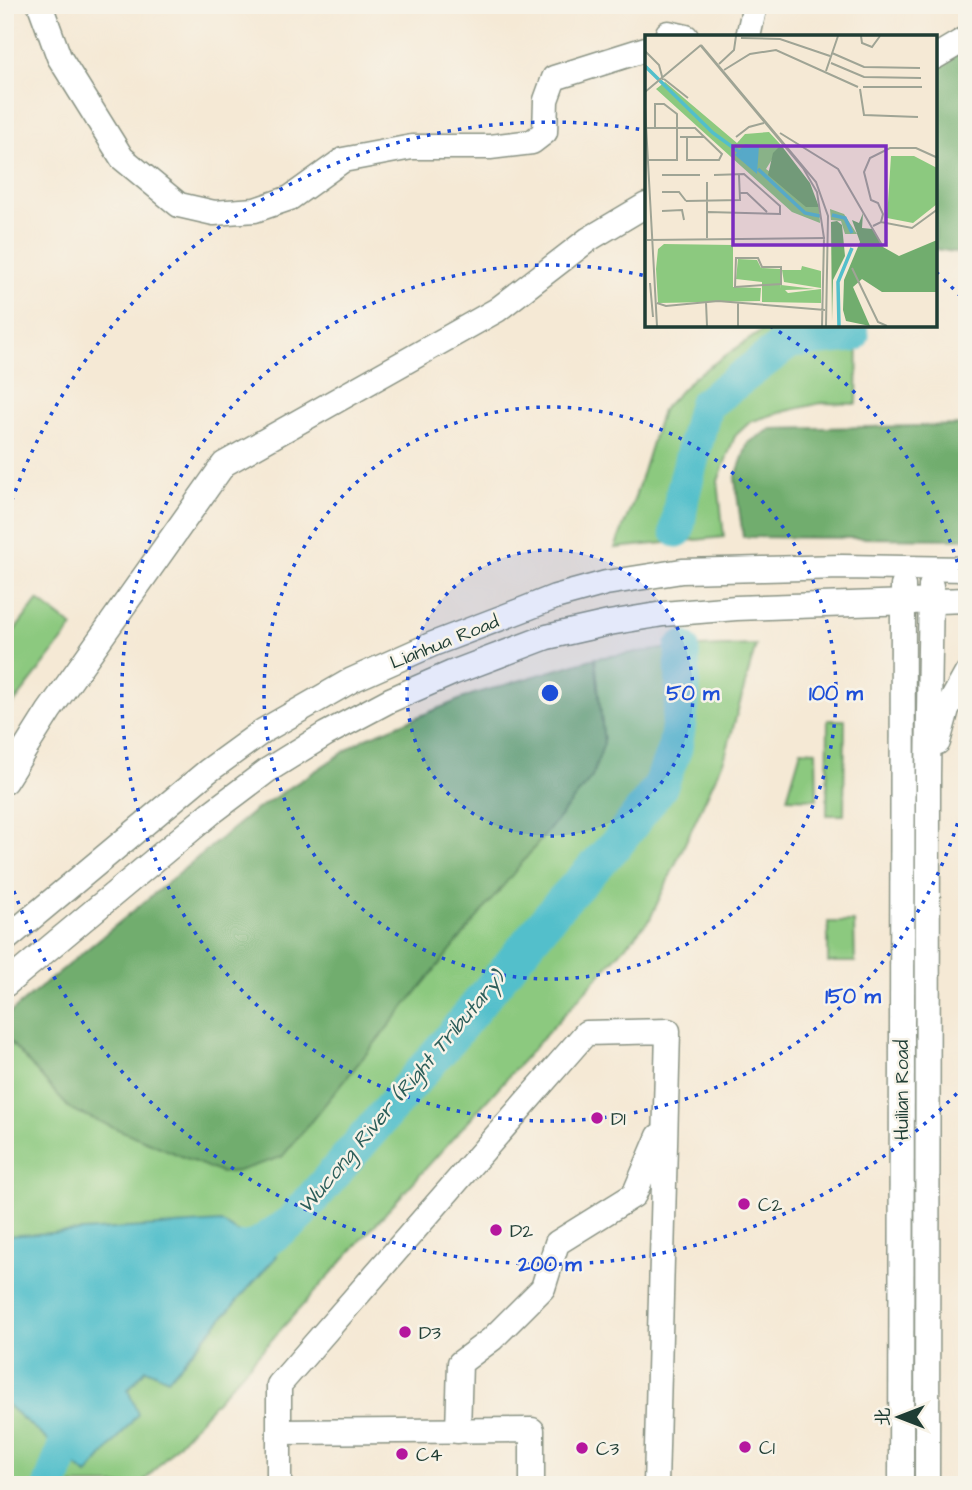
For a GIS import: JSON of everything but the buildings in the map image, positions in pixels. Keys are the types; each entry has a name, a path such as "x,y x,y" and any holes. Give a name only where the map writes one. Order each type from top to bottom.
{"street":[{"path":"40,5 59,57 122,158 179,205 214,213 255,210 290,198 343,160 412,147 490,147 532,142 545,132 546,100 554,78 645,49"},
{"path":"748,35 755,5"},
{"path":"937,56 967,38"},
{"path":"5,781 49,711 224,464 497,310 589,239 645,206"},
{"name":"Lianhua Road","path":"5,940 208,771 263,732 352,680 433,644 555,597 606,583 682,571 733,568 967,569"},
{"name":"Huilian Road","path":"901,1485 904,568"},
{"name":"Huilian Road","path":"927,1485 928,776 932,569"},
{"path":"5,985 211,813 268,770 326,734 390,700 452,673 547,637 663,614 736,608 967,600"},
{"path":"928,776 947,709 967,673"},
{"path":"279,1485 279,1385 586,1032 668,1031 656,1485"},
{"path":"458,1431 460,1363 492,1339 543,1288 557,1243 634,1195 665,1122"},
{"path":"279,1432 533,1430 532,1485"}],"green space":[{"path":"967,47 967,254 937,249 937,68"},
{"path":"768,327 858,327 857,404 821,403 778,413 750,422 735,436 718,481 724,537 615,548 635,497 662,410 694,377"},
{"path":"967,425 967,539 743,537 735,479 748,443 771,429"},
{"path":"38,600 73,627 14,703 5,696 5,643"},
{"path":"756,645 725,757 650,919 141,1485 5,1485 5,1036 70,1109 604,743 595,658 670,648"},
{"path":"595,658 604,743 592,777 282,1157 238,1171 221,1173 70,1109 5,1036 5,1017 254,811 364,739 471,695"},
{"path":"828,720 845,720 844,815 827,815"},
{"path":"801,750 816,751 817,799 787,798"},
{"path":"828,922 854,922 855,962 828,962"}],"water":[{"path":"221,1222 277,1256 168,1379 146,1369 128,1390 138,1414 87,1475 5,1403 5,1236"}],"waterway":[{"name":"Wucong River (Right Tributary)","path":"677,530 682,497 705,405 790,341 852,335"},
{"name":"Wucong River (Right Tributary)","path":"214,1255 256,1247 293,1221 448,1041 557,907 618,842 660,787 675,748 683,697 682,648"},
{"name":"Wucong River (Right Tributary)","path":"51,1485 78,1409"}],"place":[{"name":"D1","path":"597,1118"},
{"name":"C2","path":"744,1204"},
{"name":"D2","path":"496,1230"},
{"name":"D3","path":"405,1332"},
{"name":"C1","path":"745,1447"},
{"name":"C3","path":"582,1448"},
{"name":"C4","path":"402,1454"}]}
